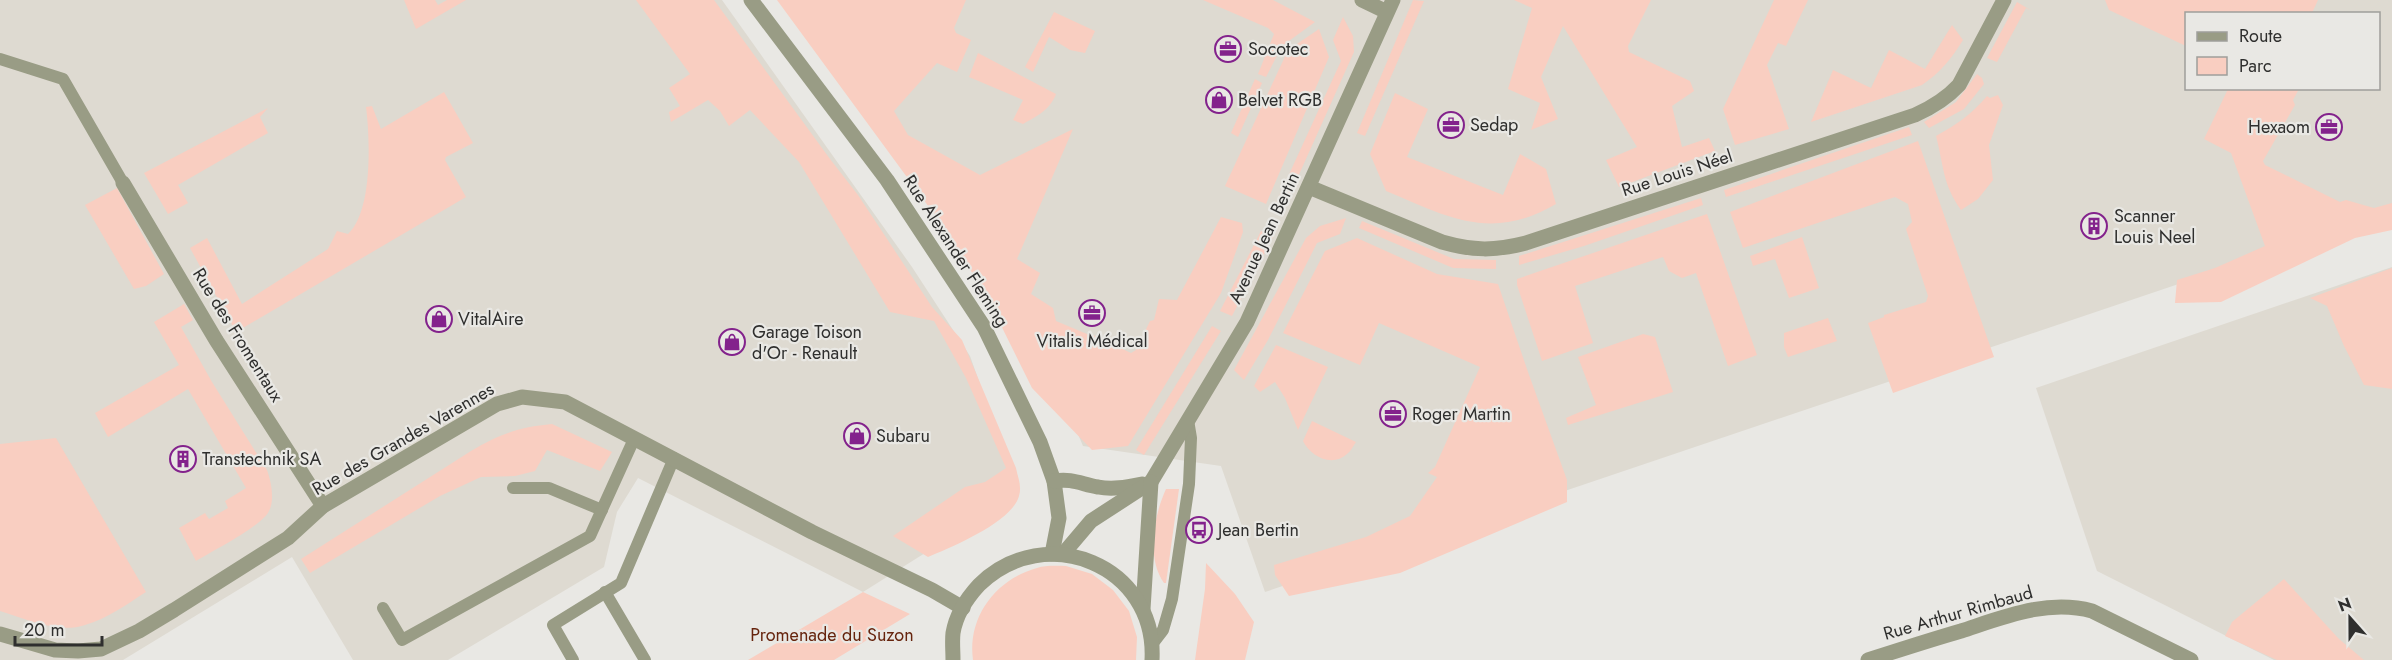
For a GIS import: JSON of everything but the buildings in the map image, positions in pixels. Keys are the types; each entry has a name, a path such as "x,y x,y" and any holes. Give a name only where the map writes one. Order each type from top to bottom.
{"street":[{"name":"Rue Alexander Fleming","path":"751,0 887,180 984,327 1040,442 1054,480 1059,518 1058,554"},
{"path":"1362,0 1390,6"},
{"name":"Rue Louis Néel","path":"1309,187 1442,242 1464,248 1486,251 1526,243 1915,115 1933,107 1959,85 2004,0"},
{"name":"Avenue Jean Bertin","path":"1058,554 1090,521 1151,482 1247,322 1390,6"},
{"name":"Rue des Fromentaux","path":"123,183 216,340 323,506"},
{"name":"Rue des Grandes Varennes","path":"0,634 80,656 101,649 139,631 288,538 323,506 497,404 522,397 566,402 812,532 932,590 963,608"},
{"path":"1054,480 1068,478 1097,487 1116,489 1151,482"},
{"name":"Avenue Jean Bertin","path":"1143,609 1151,482"},
{"path":"953,660 953,633 970,594 994,571 1036,554 1058,554 1091,560 1118,577 1143,609 1153,643 1152,660"},
{"name":"Rue Arthur Rimbaud","path":"1868,660 2018,613 2058,606 2092,611 2191,660"}],"lane":[{"path":"0,59 63,79 123,183"},
{"path":"1153,643 1163,630 1172,599 1189,484 1191,438 1188,420"},
{"path":"383,608 402,640 590,536 634,439"},
{"path":"573,660 553,625 621,583 674,458"},
{"path":"513,488 549,488 602,510"},
{"path":"605,592 645,660"}],"shaded area":[{"path":"0,0 722,0 912,267 970,356 1019,494 863,592 638,478 617,512 604,567 448,660 353,660 292,557 123,660 0,660"},
{"path":"813,0 2392,0 2392,212 1265,592 1221,466 1083,446 1022,302"},
{"path":"2392,267 2392,660 2274,660 2097,571 2036,388"}],"green space":[{"path":"404,0 435,0 438,5 447,0 466,0 416,29"},
{"path":"636,0 714,0 858,195 932,307 962,340 1016,468 1020,489 1014,506 980,533 928,557 893,536 965,487 985,482 1006,468 966,378 934,321 890,312 799,162 750,110 729,126 720,111 708,100 671,122 669,112 680,106 669,88 690,74"},
{"path":"777,0 966,0 954,28 956,33 971,40 957,72 937,63 894,111 908,135 980,175 1073,129 1017,259 1040,273 1031,294 1053,308 1056,321 1089,333 1131,353 1136,350 1150,321 1154,320 1159,299 1177,300 1221,217 1242,223 1243,232 1221,293 1128,446 1092,450 1032,388 984,291 934,214"},
{"path":"1203,0 1273,0 1315,22 1282,46 1266,77 1258,74 1274,34 1268,28"},
{"path":"1413,0 1424,1 1365,136 1357,133"},
{"path":"1514,0 1651,0 1628,46 1629,52 1690,81 1694,91 1672,106 1682,147 1709,138 1715,151 1619,187 1606,160 1637,147 1563,26 1541,77 1558,119 1531,130 1540,103 1508,89 1532,8"},
{"path":"1774,0 1808,0 1786,46 1778,43 1767,65 1789,129 1735,145 1723,109"},
{"path":"2105,0 2318,0 2312,12 2185,12 2185,46 2109,10"},
{"path":"2017,2 2032,11 2026,8 1997,62 1987,58"},
{"path":"1054,12 1095,31 1085,53 1070,50 1049,37 1033,72 1025,67"},
{"path":"1343,17 1353,36 1354,52 1284,208 1275,205 1341,61 1333,40"},
{"path":"1952,25 1963,40 1945,65 1922,85 1811,122 1833,70 1871,88 1889,50 1925,69"},
{"path":"1319,29 1329,57 1266,204 1225,186 1288,50"},
{"path":"978,53 1056,94 1053,100 1042,112 1023,124 1013,120 1023,100 969,77"},
{"path":"1977,74 1982,78 1984,84 1964,109 1929,128 1924,122 1956,102"},
{"path":"1255,79 1262,83 1238,137 1231,133"},
{"path":"2228,90 2298,90 2293,100 2295,105 2263,161 2265,165 2340,202 2346,200 2374,208 2392,203 2392,230 2355,238 2221,302 2175,303 2177,280 2215,268 2265,246 2231,153 2204,139"},
{"path":"444,92 473,143 446,157 445,160 466,197 236,332 190,248 207,238 242,304 328,249 337,231 348,234 356,223 362,209 368,174 366,107 372,106 381,129"},
{"path":"1395,93 1428,109 1407,157 1503,195 1520,154 1546,169 1556,204 1511,222 1470,222 1450,217 1386,191 1370,154"},
{"path":"1998,95 2003,105 1989,145 1993,180 1978,199 1961,210 1947,183 1936,136 1963,119 1987,96 1990,98"},
{"path":"268,108 260,117 268,133 178,185 188,203 168,214 144,173"},
{"path":"1909,127 1912,135 1726,197 1724,190"},
{"path":"1918,141 1994,357 1893,393 1868,323 1884,315 1926,302 1928,296 1906,229 1912,222 1908,204 1895,197 1743,248 1730,212"},
{"path":"117,188 164,274 146,286 134,289 85,205"},
{"path":"1701,198 1703,205 1584,246 1519,265 1519,256"},
{"path":"1707,214 1757,355 1728,366 1696,273 1682,278 1669,271 1663,257 1575,286 1593,343 1542,361 1517,279"},
{"path":"1346,218 1340,234 1317,243 1268,340 1244,380 1234,370 1306,238 1320,226"},
{"path":"1362,221 1454,259 1496,260 1496,269 1453,268 1359,228"},
{"path":"1261,231 1273,237 1232,316 1220,311"},
{"path":"1802,237 1819,288 1789,298 1775,259 1753,266 1750,256"},
{"path":"1357,238 1437,274 1498,284 1567,480 1567,502 1400,573 1289,596 1275,575 1274,565 1366,537 1410,516 1437,477 1428,473 1435,467 1480,367 1379,323 1360,365 1283,333 1325,251"},
{"path":"2392,268 2392,389 2364,385 2327,306 2310,298"},
{"path":"184,304 193,320 181,327 267,470 272,496 269,511 257,524 196,561 179,528 205,513 209,519 228,508 225,501 246,488 188,389 108,437 95,413 179,365 154,322"},
{"path":"1828,318 1837,341 1788,357 1784,347 1784,333"},
{"path":"1212,326 1221,331 1144,455 1136,450"},
{"path":"1643,334 1655,337 1673,392 1568,425 1566,418 1596,405 1578,357"},
{"path":"1276,345 1328,367 1298,430 1285,398 1275,382 1260,392 1254,386"},
{"path":"1312,421 1356,442 1341,458 1328,460 1322,458 1311,451 1303,441"},
{"path":"552,424 612,452 600,471 547,450 535,471 515,476 481,477 440,496 310,573 301,559 481,445 520,429"},
{"path":"56,438 146,592 101,619 85,625 64,628 53,627 0,611 0,444"},
{"path":"1166,489 1179,489 1166,583 1164,583 1155,561 1154,536 1158,511"},
{"path":"1206,563 1235,594 1254,622 1245,660 1195,660 1205,589"},
{"path":"1048,566 1066,566 1092,574 1113,590 1129,611 1137,637 1136,660 973,660 972,644 975,629 987,602 997,591 1022,573"},
{"path":"2284,579 2339,639 2364,660 2277,660 2225,636 2232,622"},
{"name":"Promenade du Suzon","path":"863,592 910,614 834,660 748,660"}],"place":[{"name":"Socotec","path":"1228,49"},
{"name":"Belvet RGB","path":"1219,100"},
{"name":"Sedap","path":"1451,125"},
{"name":"Hexaom","path":"2329,127"},
{"name":"Scanner Louis Neel","path":"2094,226"},
{"name":"Vitalis Médical","path":"1092,313"},
{"name":"VitalAire","path":"439,319"},
{"name":"Garage Toison d'Or - Renault","path":"732,342"},
{"name":"Roger Martin","path":"1393,414"},
{"name":"Subaru","path":"857,436"},
{"name":"Transtechnik SA","path":"183,459"},
{"name":"Jean Bertin","path":"1199,530"}]}
